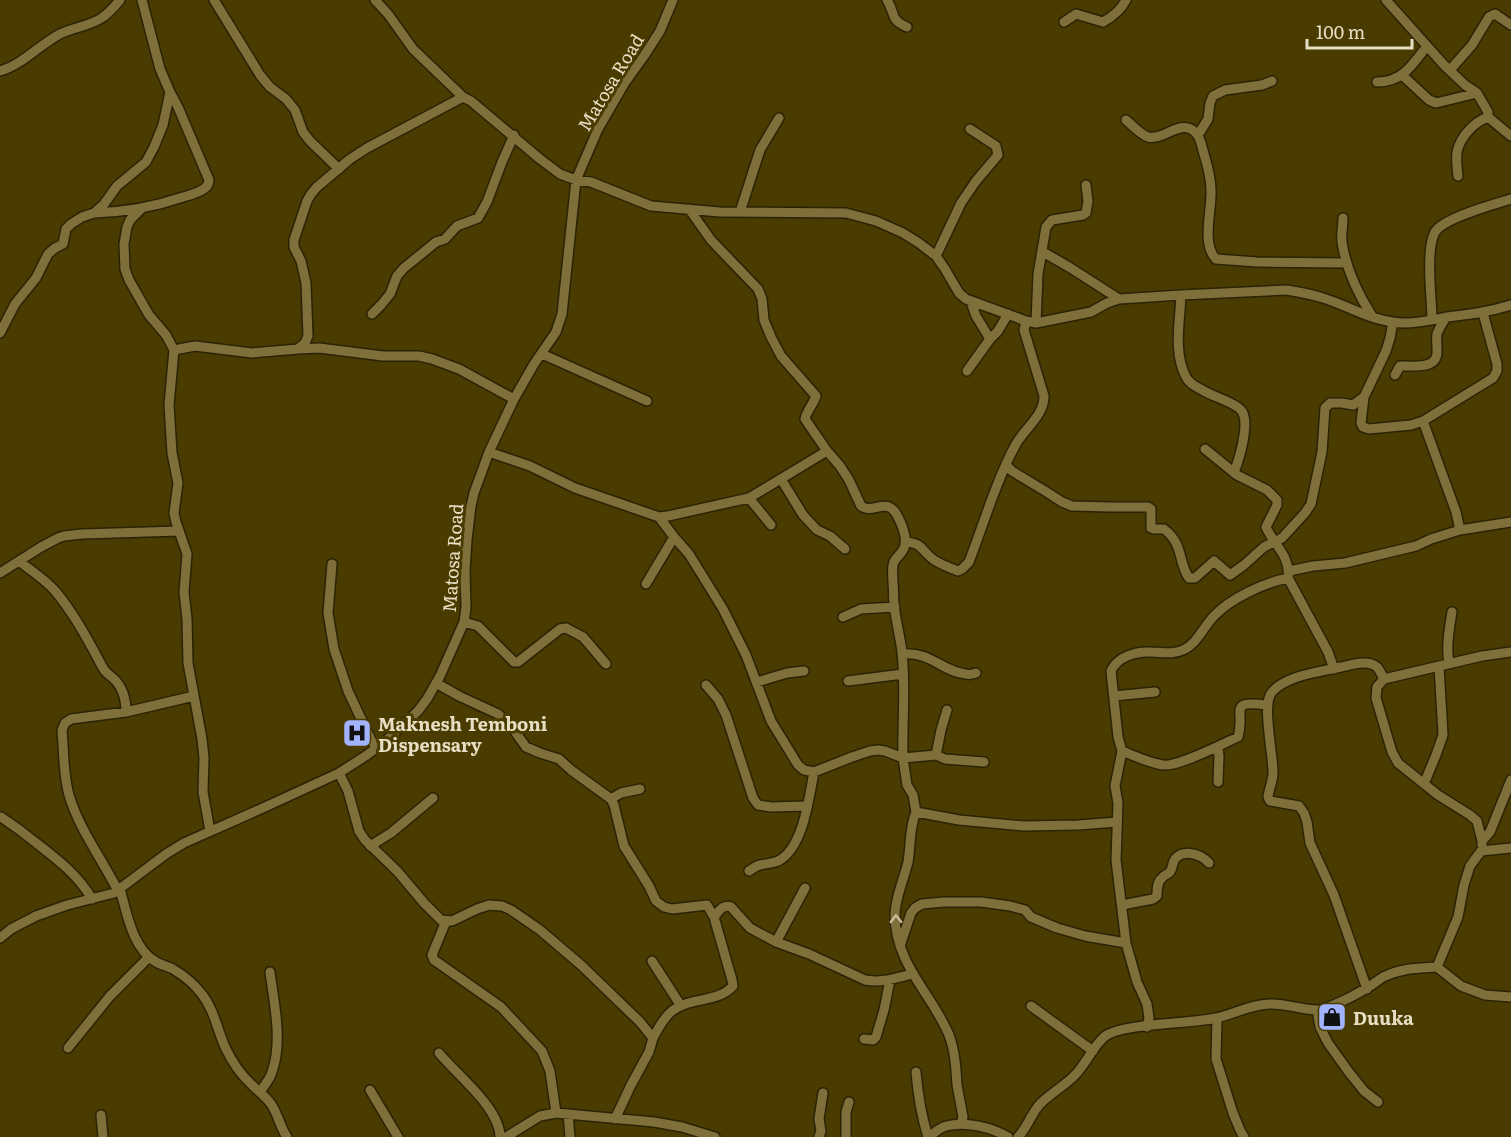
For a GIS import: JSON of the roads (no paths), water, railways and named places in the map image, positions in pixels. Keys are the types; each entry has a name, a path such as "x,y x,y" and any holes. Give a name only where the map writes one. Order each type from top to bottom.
{"street":[{"path":"0,71 13,66 61,34 96,21 120,0"},
{"path":"94,213 141,209 171,202 205,188 209,180 160,69 142,0"},
{"path":"214,0 260,75 270,87 286,99 295,110 303,132 339,169"},
{"name":"Matosa Road","path":"0,938 11,929 36,916 119,890 184,843 339,773 389,738 418,711 427,699 464,622 465,570 471,506 489,452 514,399 556,332 562,314 576,180 598,129 624,84 660,31 674,0"},
{"path":"887,0 895,20 908,27"},
{"path":"1064,22 1076,14 1103,22 1113,15 1126,0"},
{"path":"377,1 413,49 463,97 514,135 560,174 576,180 591,182 651,206 720,212 846,213 876,221 903,233 936,256 959,293 971,302 1031,322 1091,312 1119,299 1287,290 1324,298 1393,322 1432,320 1483,313 1511,305"},
{"path":"1392,2 1427,46 1465,85 1477,93 1488,112 1488,117 1511,136"},
{"path":"1450,70 1472,45 1489,18 1495,14 1511,25"},
{"path":"1377,82 1386,82 1402,75 1427,46"},
{"path":"1402,75 1429,100 1436,103 1477,93"},
{"path":"1198,135 1208,119 1213,96 1225,90 1262,85 1272,81"},
{"path":"0,333 15,304 36,278 48,254 63,244 66,229 77,220 94,213 117,186 146,162 163,125 170,92"},
{"path":"298,349 305,343 308,336 308,316 304,272 294,247 294,240 307,201 317,187 359,152 463,97"},
{"path":"740,212 760,150 779,117"},
{"path":"1458,176 1456,163 1458,147 1471,128 1481,119 1488,117"},
{"path":"1126,120 1149,137 1160,136 1185,127 1192,129 1198,135 1209,170 1212,193 1208,230 1210,248 1216,259 1346,263"},
{"path":"936,256 962,203 976,181 998,155 996,146 970,129"},
{"path":"372,314 390,294 397,276 404,268 436,242 445,239 457,226 478,218 487,202 514,135"},
{"path":"905,542 919,544 927,555 958,571 969,562 1006,465 1017,442 1030,423 1037,418 1044,401 1024,330 1031,322 1045,233 1050,222 1086,213 1088,201 1086,185"},
{"path":"1432,320 1430,262 1431,242 1436,230 1460,216 1511,199"},
{"path":"141,209 130,220 127,227 124,269 149,315 166,335 174,350 169,405 172,453 178,483 174,513 187,554 184,592 188,663 202,740 204,799 210,831"},
{"path":"688,209 711,240 758,289 762,299 764,320 781,356 816,396 805,419 840,466 862,508 884,506 893,510 901,524 905,542 893,564 895,607 902,654 903,758 907,785 913,795 914,817 908,861 895,914 896,929 900,946 912,974 945,1028 954,1050 963,1117 961,1124"},
{"path":"1343,218 1342,240 1346,263 1360,298 1372,316"},
{"path":"1043,252 1119,299"},
{"path":"1181,295 1178,342 1185,376 1194,386 1236,406 1243,413 1243,441 1240,459 1234,472"},
{"path":"971,302 976,316 990,339"},
{"path":"1393,322 1386,351 1364,397 1361,423 1363,427 1369,429 1411,425 1423,421 1493,378 1497,371 1497,364 1483,313"},
{"path":"967,371 998,331 1008,314"},
{"path":"1395,375 1400,366 1426,365 1435,360 1438,355 1437,334 1446,318"},
{"path":"174,350 195,346 252,353 327,349 383,356 419,356 459,369 514,399"},
{"path":"542,354 647,401"},
{"path":"1006,465 1012,471 1071,506 1149,507 1151,528 1164,529 1169,533 1179,548 1187,576 1195,578 1214,561 1228,575 1244,565 1264,547 1282,538 1311,504 1322,452 1325,408 1330,403 1353,405 1364,397"},
{"path":"1423,421 1451,495 1461,530"},
{"path":"1205,449 1234,472 1268,490 1277,500 1277,505 1266,526 1267,530 1286,560 1288,574 1328,652 1334,669"},
{"path":"489,452 530,466 574,488 659,517 749,498 828,451"},
{"path":"781,479 803,515 817,530 830,536 845,549"},
{"path":"749,498 771,525"},
{"path":"659,517 689,554 723,609 746,655 771,721 798,765 804,770 814,772 870,751 885,751 903,758 936,755 945,759 984,762"},
{"path":"1147,1027 1149,1018 1147,1004 1137,982 1126,943 1116,860 1118,803 1115,786 1122,751 1118,737 1111,680 1114,665 1128,655 1148,651 1173,653 1185,649 1220,610 1269,582 1288,574 1313,566 1345,562 1416,546 1431,538 1461,530 1511,522"},
{"path":"0,573 41,547 64,536 179,531"},
{"path":"646,584 674,537"},
{"path":"20,561 55,592 80,626 104,671 122,688 126,712"},
{"path":"332,564 328,613 333,649 348,691 376,747"},
{"path":"843,617 861,609 895,607"},
{"path":"1424,784 1443,735 1444,665 1452,612"},
{"path":"464,622 478,626 514,662 518,662 560,629 566,628 583,637 606,664"},
{"path":"1482,846 1477,821 1398,763 1392,752 1376,698 1377,687 1384,679 1482,656 1511,652"},
{"path":"902,654 913,653 966,674 976,673"},
{"path":"1367,989 1334,895 1310,843 1304,813 1299,806 1270,801 1268,797 1273,776 1267,705 1270,694 1280,685 1315,671 1368,663 1376,666 1384,679"},
{"path":"757,682 804,670"},
{"path":"848,681 903,674"},
{"path":"436,683 498,714 511,726 526,747 559,759 565,766 611,799 624,846 656,901 672,909 705,904 714,917 733,986 718,995 673,1010 653,1038 649,1052 615,1119"},
{"path":"706,685 726,715 750,790 758,805 807,806"},
{"path":"1114,696 1155,692"},
{"path":"194,696 126,712 71,719 65,723 62,730 65,774 77,815 119,890 131,928 139,944 149,957 178,973 201,993 213,1012 225,1048 243,1074 273,1107 287,1137"},
{"path":"1122,751 1156,764 1169,765 1218,748 1225,742 1238,737 1241,706 1247,703 1267,705"},
{"path":"936,755 940,730 947,710"},
{"path":"1218,748 1218,782"},
{"path":"749,871 757,866 777,862 786,856 798,837 814,772"},
{"path":"339,773 348,791 359,831 370,846 398,872 441,920 452,921 489,905 512,910 540,930 581,965 640,1022 653,1038"},
{"path":"1437,968 1458,917 1470,866 1490,832 1511,780"},
{"path":"611,799 621,793 640,789"},
{"path":"370,846 391,833 433,798"},
{"path":"0,812 0,818 15,826 60,861 75,876 92,899"},
{"path":"914,817 1016,826 1117,822"},
{"path":"1482,846 1511,848"},
{"path":"1122,904 1153,900 1157,896 1158,883 1170,872 1175,859 1180,855 1187,853 1204,858 1209,863"},
{"path":"776,942 805,888"},
{"path":"900,946 915,908 922,904 944,902 981,902 1010,906 1025,910 1031,917 1057,928 1085,936 1126,943"},
{"path":"714,917 722,907 729,906 750,928 776,942 809,954 865,980 875,982 912,974"},
{"path":"446,921 432,955 434,960 501,1007 542,1051 550,1071 556,1113"},
{"path":"68,1048 110,996 149,957"},
{"path":"652,961 681,1006"},
{"path":"1018,1137 1042,1103 1076,1075 1104,1037 1109,1034 1217,1018 1260,1004 1280,1004 1317,1010 1328,1008 1367,989 1381,978 1413,968 1437,968 1461,986 1485,995 1511,997"},
{"path":"260,1092 272,1074 276,1057 276,1026 270,972"},
{"path":"864,1039 873,1040 876,1037 890,980"},
{"path":"1031,1006 1093,1051"},
{"path":"1317,1010 1320,1027 1329,1043 1364,1091 1378,1102"},
{"path":"1217,1018 1216,1059 1233,1113 1244,1137"},
{"path":"439,1053 492,1113 500,1129 500,1137"},
{"path":"916,1072 922,1119 928,1137 946,1126 961,1124 996,1131 1008,1137"},
{"path":"370,1090 398,1137"},
{"path":"819,1137 823,1093"},
{"path":"846,1137 846,1112 849,1102"},
{"path":"506,1137 540,1116 556,1113 654,1122 682,1127 715,1137"},
{"path":"568,1114 570,1137"},
{"path":"101,1115 103,1137"},
{"path":"682,1127 683,1137"}],"place":[{"name":"Maknesh Temboni Dispensary","path":"357,733"},
{"name":"Duuka","path":"1332,1017"}]}
